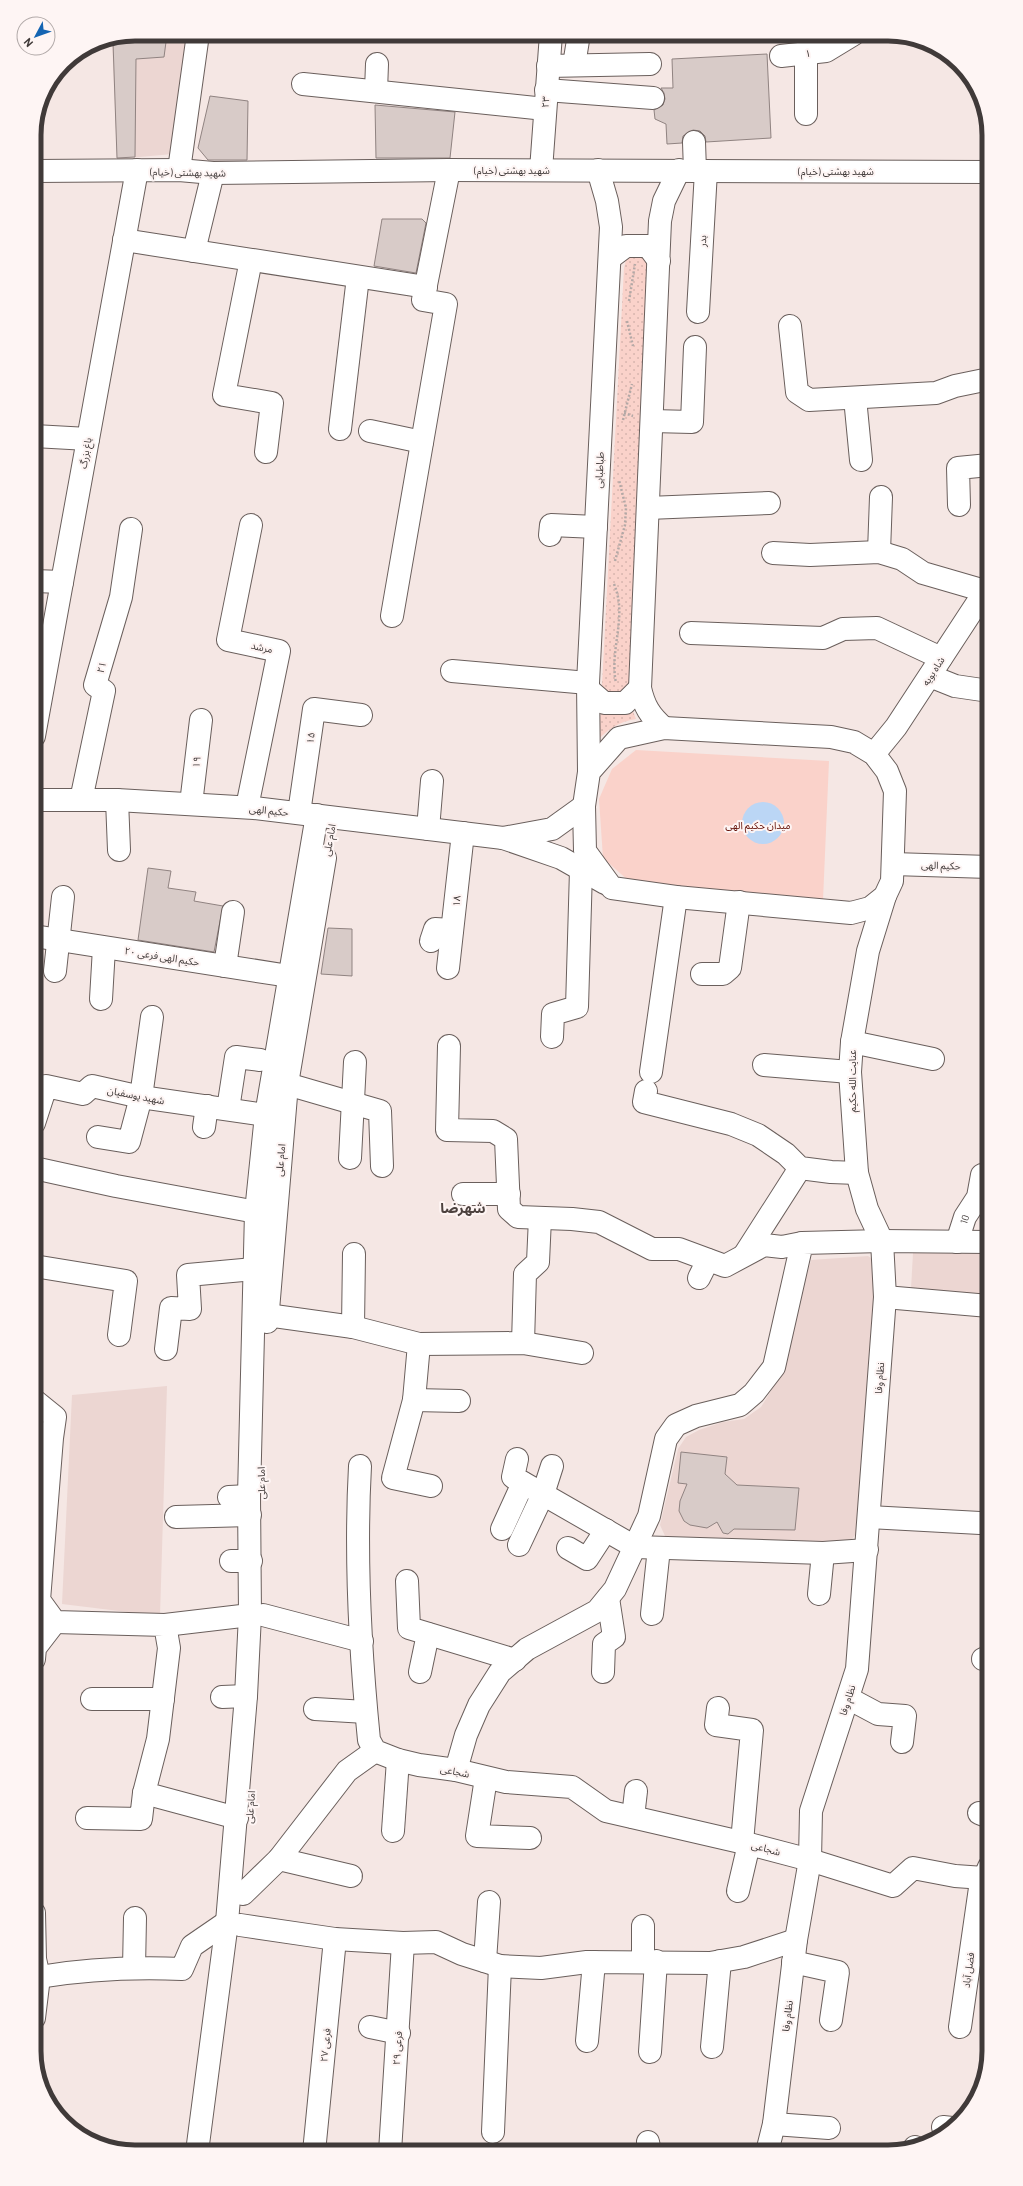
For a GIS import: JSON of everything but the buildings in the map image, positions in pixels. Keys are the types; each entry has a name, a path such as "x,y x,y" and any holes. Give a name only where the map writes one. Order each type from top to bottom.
{"street":[{"path":"179,170 197,41"},
{"name":"۲۳","path":"541,170 550,41"},
{"path":"574,65 578,41"},
{"name":"۱","path":"781,56 826,51 842,41"},
{"path":"806,53 806,114"},
{"path":"376,92 377,64"},
{"path":"548,66 650,64"},
{"path":"303,84 376,92 546,99 654,98"},
{"name":"بدر","path":"694,142 693,171 698,312"},
{"name":"باغ بزرگ","path":"41,698 137,170"},
{"name":"شهید بهشتی (خیام)","path":"41,171 179,170 213,173 449,170 982,172"},
{"path":"392,616 446,304 423,300 449,170"},
{"name":"طباطبایی","path":"589,772 588,686 611,227 607,201 598,170"},
{"path":"664,728 650,716 643,702 640,688 660,221 664,201 693,171"},
{"path":"194,251 213,173"},
{"path":"124,240 426,287"},
{"path":"610,258 626,246 648,246 659,261"},
{"path":"251,260 224,395 272,403 266,452"},
{"path":"340,429 358,277"},
{"path":"790,326 796,392 809,400 936,392 982,380"},
{"path":"652,421 692,422 695,347"},
{"path":"855,398 861,460"},
{"path":"370,431 422,442"},
{"path":"41,436 88,439"},
{"path":"959,504 958,468 982,466"},
{"path":"879,552 881,497"},
{"path":"648,508 769,503"},
{"name":"مرشد","path":"247,807 279,651 228,640 250,525"},
{"path":"550,535 551,525 596,528"},
{"name":"۲۱","path":"81,800 104,691 95,686 121,597 132,529"},
{"path":"773,553 810,555 879,552 902,559 923,573 982,587"},
{"path":"41,581 62,582"},
{"name":"شاه بویه","path":"874,754 896,727 982,596"},
{"path":"691,633 823,638 844,629 877,628 936,667 955,686 982,690"},
{"path":"452,671 588,686 604,703 625,703 640,688"},
{"name":"۱۵","path":"316,815 314,709 361,715"},
{"name":"۱۹","path":"191,804 201,720"},
{"path":"502,838 561,858 612,888 676,896 851,913 870,908 885,896 892,881 895,790 887,771 874,754 854,742 831,737 664,728 619,738 589,772 584,806 585,851 612,888"},
{"path":"428,829 432,781"},
{"name":"حکیم الهی","path":"41,800 117,800 247,807 502,838"},
{"path":"117,800 119,850"},
{"path":"502,838 552,829 584,806"},
{"path":"199,2145 233,1924 237,1818 246,1696 257,1615 241,1561 242,1503 256,1212 266,1115 316,815"},
{"name":"امام علی","path":"210,2145 233,1924 244,1894 257,1615 267,1315 287,1084 316,815"},
{"name":"۱۸","path":"448,968 463,833"},
{"name":"حکیم الهی","path":"893,864 982,866"},
{"path":"552,1037 553,1014 577,1007 581,870"},
{"path":"676,896 649,1082 644,1102 731,1124 758,1134 786,1154 800,1168 831,1172 857,1173"},
{"name":"عنایت الله حکیم","path":"882,1241 867,1209 857,1173 850,1072 852,1042 868,951 885,896"},
{"path":"55,971 63,897"},
{"path":"702,974 723,974 730,968 739,902"},
{"path":"225,966 233,912"},
{"path":"431,941 435,929 452,930"},
{"name":"حکیم الهی فرعی ۲۰","path":"41,937 289,976"},
{"path":"101,1000 104,948"},
{"path":"98,1137 129,1142 141,1097 152,1017"},
{"path":"852,1042 933,1059"},
{"path":"448,1046 447,1130 493,1131 506,1138 509,1209 518,1217 572,1218 599,1222 652,1249 679,1250 703,1269 725,1266 764,1245 782,1246 802,1243 882,1241 982,1242"},
{"path":"213,1114 236,1057 260,1060"},
{"path":"350,1158 355,1062"},
{"path":"764,1065 850,1072"},
{"path":"287,1084 380,1111 382,1166"},
{"name":"شهید یوسفیان","path":"41,1101 46,1086 83,1094 92,1086 213,1114 266,1115"},
{"path":"744,1256 800,1168"},
{"path":"41,1170 116,1186 256,1212"},
{"name":"10","path":"957,1242 965,1217 978,1198 982,1175"},
{"path":"463,1194 509,1194"},
{"path":"522,1343 525,1274 538,1262 540,1218"},
{"name":"نظام وفا","path":"769,2145 774,2124 796,1940 810,1860 811,1811 857,1669 885,1297 882,1241"},
{"path":"456,1770 466,1735 479,1705 500,1672 527,1649 597,1612 615,1589 649,1516 666,1439 676,1425 696,1416 740,1405 754,1393 774,1367 802,1243"},
{"path":"353,1327 354,1254"},
{"path":"41,1267 126,1281 119,1335"},
{"path":"166,1349 171,1308 190,1309 188,1275 254,1269"},
{"path":"885,1297 982,1305"},
{"path":"267,1315 353,1327 419,1344 522,1343 582,1353"},
{"path":"419,1344 414,1400 393,1478 431,1486"},
{"path":"414,1400 459,1401"},
{"path":"41,1406 55,1417 52,1438 42,1478 41,1505"},
{"path":"517,1459 514,1478 635,1546 659,1548 823,1552 866,1550"},
{"path":"244,1894 279,1859 347,1771 375,1751 369,1740 362,1641 357,1516 360,1466"},
{"path":"519,1545 543,1494 552,1466"},
{"path":"502,1530 523,1483"},
{"path":"176,1517 242,1503"},
{"path":"869,1517 980,1523"},
{"path":"568,1548 587,1558 606,1530"},
{"path":"652,1614 659,1548"},
{"path":"819,1594 823,1552"},
{"path":"407,1581 409,1628 515,1660"},
{"path":"603,1672 604,1644 614,1637 608,1598"},
{"path":"41,1605 55,1622 166,1625 257,1615 362,1641"},
{"path":"41,1640 55,1622"},
{"path":"87,1818 141,1819 144,1793 158,1739 169,1648 166,1625"},
{"path":"420,1672 428,1634"},
{"path":"222,1697 246,1696"},
{"path":"848,1698 878,1714 905,1716 902,1742"},
{"path":"92,1699 163,1700"},
{"path":"718,1708 716,1725 752,1730 745,1843 738,1891"},
{"path":"315,1709 366,1712"},
{"name":"شجاعی","path":"375,1751 398,1760 456,1770 506,1782 572,1787 606,1811 745,1843 810,1860 892,1886 913,1868 955,1876 982,1873"},
{"path":"393,1831 398,1760"},
{"path":"486,1778 477,1836 530,1838"},
{"path":"632,1817 636,1790"},
{"path":"144,1793 237,1818"},
{"path":"279,1859 351,1876"},
{"path":"489,1902 492,1964 493,2132"},
{"name":"فضل آباد","path":"960,2027 982,1911"},
{"path":"134,1968 135,1918"},
{"path":"41,1966 84,1970 134,1968 182,1969 192,1946 233,1924 335,1939 403,1943 436,1942 462,1954 492,1964 541,1968 594,1962 649,1961 710,1963 744,1957 796,1940"},
{"path":"643,1926 649,1961 650,2052"},
{"name":"فرعی ۲۷","path":"315,2145 335,1939"},
{"name":"فرعی ۲۹","path":"391,2145 399,2033 403,1943"},
{"path":"712,2047 720,1961"},
{"path":"587,2041 594,1962"},
{"path":"793,1962 838,1972 831,2020"},
{"path":"370,2027 399,2033"},
{"path":"774,2124 829,2128"}],"path":[{"path":"628,306 633,284 637,246"},
{"path":"627,319 634,350"},
{"path":"621,428 634,379"},
{"path":"614,566 625,525 626,508 618,477"},
{"path":"614,578 620,612 613,669 616,686 640,688"}],"shaded area":[{"path":"135,41 190,42 173,154 117,159 112,44"},
{"path":"913,1253 982,1253 982,1295 911,1289"},
{"path":"868,1256 878,1263 856,1534 847,1545 665,1536 660,1525 678,1449 686,1437 699,1430 723,1422 744,1419 761,1407 777,1381 811,1260"},
{"path":"167,1386 160,1616 62,1604 72,1395"}],"green space":[{"path":"633,252 649,255 650,271 632,605 631,687 630,691 607,693 602,685 624,268 626,260"},
{"path":"602,707 632,709 636,719 624,722 614,727 595,743"},
{"name":"میدان حکیم الهی","path":"636,750 829,761 823,900 630,882 603,858 599,799 612,769"}],"water":[{"path":"759,802 767,802 775,805 781,811 784,823 781,835 775,841 767,844 759,844 751,841 745,835 742,827 742,819 745,811 751,805"}],"district":[{"name":"شهرضا","path":"463,1208"}]}
